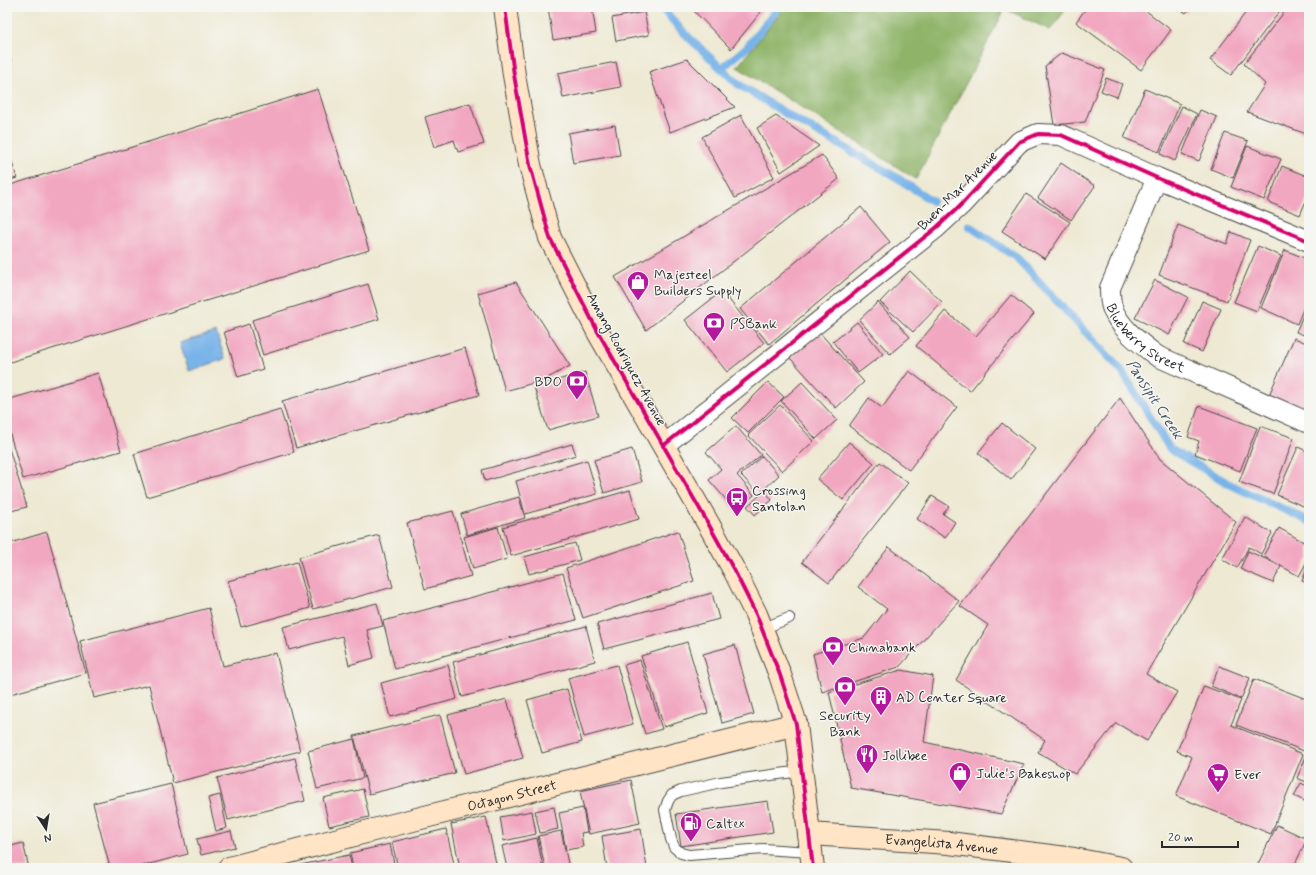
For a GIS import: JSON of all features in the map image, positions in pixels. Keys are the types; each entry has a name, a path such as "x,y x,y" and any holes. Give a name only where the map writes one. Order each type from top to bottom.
{"main road":[{"name":"Amang Rodriguez Avenue","path":"505,7 514,75 530,165 550,238 598,332 709,525 762,629 780,675 796,724 811,851"},
{"name":"Octagon Street","path":"229,868 396,824 796,724"},
{"name":"Evangelista Avenue","path":"811,851 949,843 1074,859 1122,868"}],"street":[{"name":"Buen-Mar Avenue","path":"663,446 936,228 961,205 1019,142 1038,134 1061,136 1157,178 1309,241"},
{"name":"Blueberry Street","path":"1157,178 1110,288 1112,306 1122,324 1137,340 1156,356 1309,423"}],"lane":[{"path":"762,629 789,618"},
{"path":"802,771 721,782 681,791 672,795 665,810 671,839 674,847 681,853 689,855 763,849 811,851"}],"green space":[{"path":"785,7 1068,7 1050,30 1005,9 916,179 737,67"}],"water":[{"path":"216,332 225,359 189,371 180,343"}],"building":[{"path":"548,7 592,7 596,33 553,40"},
{"path":"690,7 765,7 731,49"},
{"path":"1087,7 1141,7 1171,30 1141,70 1076,22"},
{"path":"1177,7 1191,7 1186,13"},
{"path":"1250,7 1283,7 1231,75 1210,60"},
{"path":"1288,7 1309,7 1309,135 1247,112 1265,84 1244,64"},
{"path":"644,12 649,35 616,41 612,18"},
{"path":"7,37 12,70 7,71"},
{"path":"1062,53 1105,70 1085,122 1054,125 1045,66"},
{"path":"687,59 735,107 670,132 649,72"},
{"path":"616,62 621,87 563,98 558,73"},
{"path":"1106,78 1122,84 1117,97 1101,91"},
{"path":"318,89 369,250 7,363 7,186"},
{"path":"1145,89 1180,104 1159,152 1124,138"},
{"path":"470,103 484,144 458,152 454,140 434,147 425,117"},
{"path":"1182,106 1197,114 1175,161 1160,154"},
{"path":"1200,110 1217,117 1199,161 1182,154"},
{"path":"741,115 774,177 735,198 702,137"},
{"path":"776,116 819,146 781,172 757,128"},
{"path":"615,125 620,155 573,163 568,133"},
{"path":"1225,133 1248,141 1233,178 1211,169"},
{"path":"1247,146 1281,159 1264,200 1231,187"},
{"path":"822,155 839,179 646,330 615,277"},
{"path":"11,159 17,178 7,181 7,160"},
{"path":"1061,163 1095,186 1071,220 1038,198"},
{"path":"1282,166 1309,177 1309,194 1300,215 1268,202"},
{"path":"1026,194 1070,222 1045,259 1002,231"},
{"path":"861,207 890,242 769,344 740,309"},
{"path":"1178,225 1227,244 1231,232 1250,240 1227,301 1159,275"},
{"path":"1258,246 1281,256 1257,311 1234,302"},
{"path":"1285,250 1309,260 1309,295 1297,324 1261,308"},
{"path":"910,271 942,302 913,332 880,302"},
{"path":"1155,280 1188,297 1169,335 1135,318"},
{"path":"516,282 570,366 544,380 505,391 478,293"},
{"path":"368,284 379,319 263,355 252,320"},
{"path":"722,291 764,343 727,372 685,320"},
{"path":"1011,295 1034,314 970,391 916,346 945,311 976,336"},
{"path":"1202,301 1221,309 1202,352 1184,344"},
{"path":"1309,301 1309,337 1296,332"},
{"path":"878,302 910,337 890,354 859,320"},
{"path":"857,322 883,354 858,373 833,342"},
{"path":"249,324 263,369 238,377 224,332"},
{"path":"819,332 864,382 836,408 790,358"},
{"path":"1294,338 1309,344 1309,399 1304,410 1269,395"},
{"path":"465,348 479,395 296,448 282,401"},
{"path":"909,371 957,407 909,470 849,426 869,398 882,408"},
{"path":"585,372 598,416 548,430 534,387"},
{"path":"98,373 121,451 23,479 7,424 7,400"},
{"path":"768,382 784,397 748,433 732,418"},
{"path":"802,382 837,420 816,439 781,401"},
{"path":"1120,398 1160,459 1236,522 1146,674 1177,692 1147,741 1116,723 1075,774 1038,752 1045,740 956,680 988,625 960,606"},
{"path":"780,405 814,441 782,471 748,435"},
{"path":"1199,406 1257,428 1240,471 1195,454 1199,441 1188,437"},
{"path":"280,409 294,452 147,497 134,454"},
{"path":"1002,423 1035,449 1011,480 978,453"},
{"path":"736,426 761,455 737,475 754,495 736,511 709,480 721,469 706,452"},
{"path":"1260,426 1294,438 1273,494 1239,482"},
{"path":"7,442 27,507 7,512"},
{"path":"849,442 874,463 843,500 817,479"},
{"path":"572,444 576,455 485,481 482,470"},
{"path":"1298,447 1309,452 1308,508 1277,495"},
{"path":"632,449 642,482 604,493 594,460"},
{"path":"762,456 779,475 759,494 741,475"},
{"path":"587,460 597,494 525,514 516,481"},
{"path":"880,462 908,483 829,583 802,562"},
{"path":"630,490 639,519 511,556 503,527"},
{"path":"765,491 772,500 755,515 747,506"},
{"path":"932,496 949,506 943,514 955,522 945,538 917,519"},
{"path":"519,497 525,518 467,535 461,514"},
{"path":"453,511 471,576 425,589 407,523"},
{"path":"1245,517 1272,533 1261,554 1249,547 1237,568 1222,559"},
{"path":"498,527 507,559 473,569 464,537"},
{"path":"1279,528 1309,545 1309,558 1299,576 1263,556"},
{"path":"678,531 694,581 583,618 566,568"},
{"path":"47,532 86,673 7,695 7,544"},
{"path":"379,535 393,587 313,609 299,557"},
{"path":"575,543 580,560 529,574 524,557"},
{"path":"889,547 959,601 899,667 822,692 813,654 864,638 887,609 858,587"},
{"path":"1248,551 1281,566 1273,583 1240,569"},
{"path":"297,562 310,608 241,627 228,581"},
{"path":"1309,564 1309,584 1302,581"},
{"path":"563,573 576,620 395,669 383,621"},
{"path":"712,593 719,619 604,649 597,624"},
{"path":"377,603 383,626 367,630 374,658 349,665 342,636 289,650 283,627"},
{"path":"209,608 223,666 276,653 300,751 173,783 149,685 94,698 80,641"},
{"path":"586,626 595,661 462,697 453,662"},
{"path":"687,642 708,713 664,727 641,656"},
{"path":"735,645 754,714 722,723 703,654"},
{"path":"640,660 662,729 645,734 624,665"},
{"path":"448,665 457,699 390,717 381,683"},
{"path":"617,665 633,724 584,737 568,678"},
{"path":"1219,666 1250,678 1241,699 1211,686"},
{"name":"AD Center Square","path":"901,670 933,676 924,742 1024,764 1001,814 851,788 829,692"},
{"path":"1254,679 1309,700 1309,738 1304,751 1236,725"},
{"path":"1204,686 1241,700 1231,725 1303,754 1271,834 1176,796 1192,757 1177,751"},
{"path":"567,689 582,742 542,753 527,700"},
{"path":"507,699 523,758 464,774 448,715"},
{"path":"440,715 455,773 369,794 354,736"},
{"path":"354,739 363,778 317,789 308,751"},
{"path":"1309,750 1309,783 1297,778"},
{"path":"295,758 305,801 228,820 217,778"},
{"path":"631,780 640,823 589,834 580,791"},
{"path":"1301,783 1309,787 1309,803 1294,796"},
{"path":"171,784 188,854 134,868 110,868 93,803"},
{"path":"363,789 369,817 329,826 323,798"},
{"path":"220,795 227,828 216,831 208,798"},
{"path":"768,801 773,832 681,846 676,814"},
{"path":"554,807 558,829 540,833 535,811"},
{"path":"583,808 587,832 581,833 583,847 566,850 559,813"},
{"path":"532,811 536,834 504,841 500,817"},
{"path":"486,817 497,868 460,868 451,824"},
{"path":"1277,825 1307,839 1293,868 1256,868"},
{"path":"446,829 455,868 398,868 392,842"},
{"path":"641,829 647,868 607,868 602,836"},
{"path":"231,831 235,847 201,855 197,839"},
{"path":"561,831 569,868 545,868 538,836"},
{"path":"537,838 543,868 507,868 502,846"},
{"path":"23,843 29,868 8,868 7,847"},
{"path":"390,844 395,868 353,868 350,853"},
{"path":"349,855 352,868 301,868 300,865"}],"waterway":[{"path":"661,7 685,34 738,84 793,118 896,177 932,201"},
{"name":"Pansipit Creek","path":"722,68 747,47 779,7"},
{"name":"Pansipit Creek","path":"969,226 1017,258 1121,370 1170,449 1231,485 1309,521"}],"cycle path":[{"path":"505,7 514,75 530,165 550,238 598,332 709,525 756,614 780,675 796,724 813,868"},
{"path":"663,446 936,228 961,205 1019,142 1038,134 1061,135 1157,178 1309,241"}],"place":[{"name":"Majesteel Builders Supply","path":"638,302"},
{"name":"PSBank","path":"714,342"},
{"name":"BDO","path":"577,400"},
{"name":"Crossing Santolan","path":"737,518"},
{"name":"Chinabank","path":"833,666"},
{"name":"Security Bank","path":"845,706"},
{"name":"AD Center Square","path":"881,716"},
{"name":"Jollibee","path":"867,774"},
{"name":"Julie's Bakeshop","path":"960,792"},
{"name":"Ever","path":"1218,794"},
{"name":"Caltex","path":"691,842"}]}
